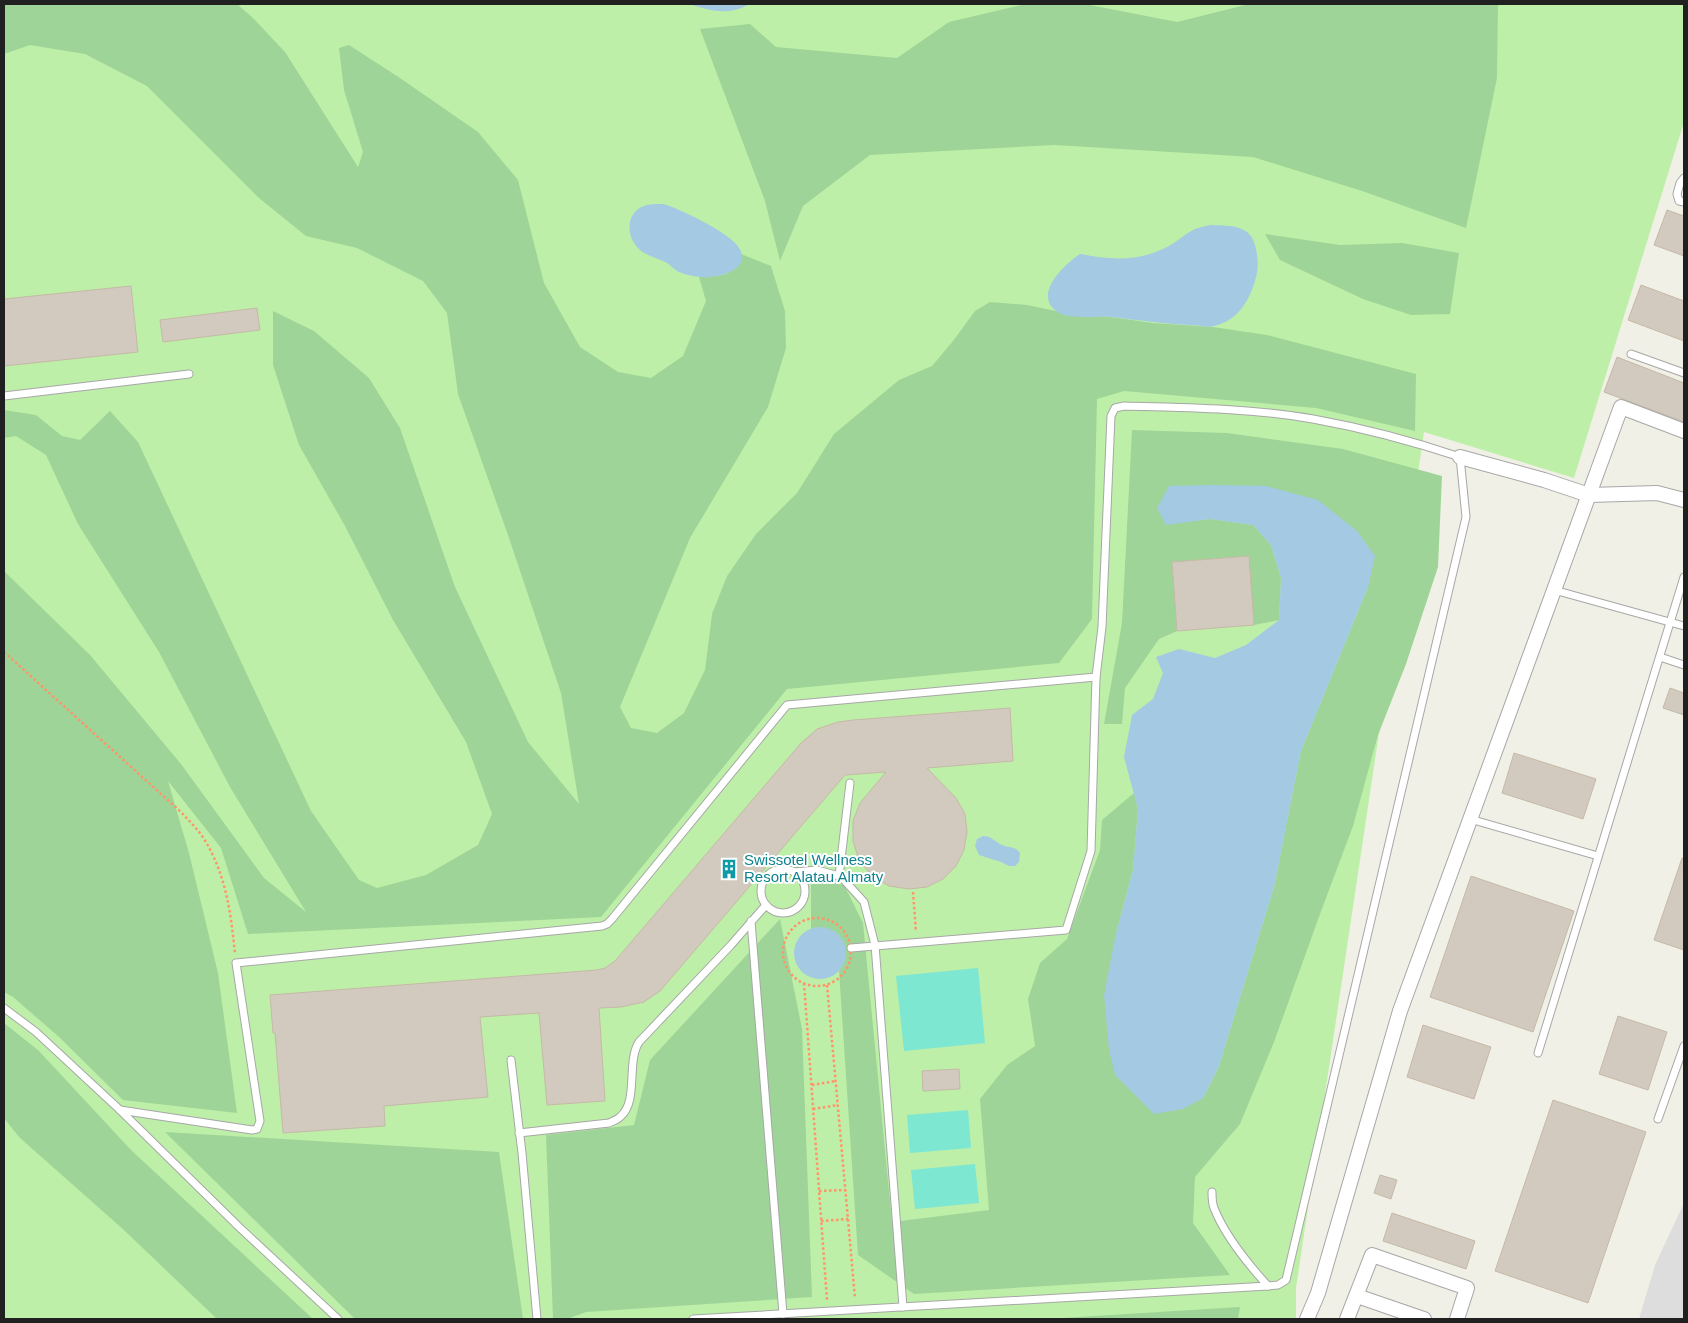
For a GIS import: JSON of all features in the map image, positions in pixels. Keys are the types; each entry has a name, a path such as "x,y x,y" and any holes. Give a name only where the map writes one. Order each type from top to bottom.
{"street":[{"path":"1307,1319 1318,1294 1400,1011 1621,408 1684,430"},
{"path":"1460,457 1544,480 1589,495 1657,493 1684,500"},
{"path":"1347,1319 1372,1255 1467,1288 1457,1319"},
{"path":"1356,1296 1424,1319"}],"lane":[{"path":"1684,178 1680,182 1676,194 1684,202"},
{"path":"1631,354 1684,373"},
{"path":"4,396 189,374"},
{"path":"693,1319 1268,1286 1278,1285 1286,1280 1466,517 1460,457 1431,448 1312,419 1248,411 1124,406 1115,408 1111,416 1102,627 1096,677 1091,851 1066,930 851,948"},
{"path":"1538,1052 1684,576"},
{"path":"1554,590 1684,626"},
{"path":"1660,658 1684,665"},
{"path":"120,1110 252,1130 257,1129 260,1121 236,963 607,924 787,705 1096,677"},
{"path":"839,876 850,783"},
{"path":"1470,819 1598,856"},
{"path":"794,872 803,882 805,889 802,902 792,911 785,913 772,910 766,905 761,893 764,880 769,874 781,869 794,872 817,870 839,876 864,902 875,945 903,1307"},
{"path":"519,1133 609,1122 620,1117 627,1108 632,1061 635,1048 639,1042 731,945 766,905"},
{"path":"751,921 782,1314"},
{"path":"4,1008 36,1032 120,1110 239,1227 338,1319"},
{"path":"1658,1119 1684,1046"},
{"path":"511,1060 537,1319"},
{"path":"1212,1192 1213,1206 1223,1226 1248,1263 1268,1286"}],"path":[{"path":"4,652 181,812 203,838 216,862 224,885 231,914 236,963"},
{"path":"914,892 917,942"},
{"path":"816,918 834,922 846,934 851,948 850,960 842,975 827,984 818,986 804,983 794,976 789,970 784,953 784,944 793,929 800,923 816,918"},
{"path":"804,983 828,1311"},
{"path":"827,984 856,1310"},
{"path":"812,1085 836,1081"},
{"path":"813,1108 838,1105"},
{"path":"819,1192 845,1190"},
{"path":"821,1221 848,1219"}],"shaded area":[{"path":"690,4 749,4 735,10 720,11"},
{"path":"663,204 680,210 730,238 742,253 742,261 738,267 730,272 711,277 693,276 679,272 667,263 639,249 630,232 633,214 644,206"},
{"path":"1211,225 1236,227 1248,233 1255,245 1258,265 1251,292 1245,304 1232,318 1220,324 1208,327 1112,317 1075,317 1061,314 1050,304 1048,296 1054,280 1080,254 1103,258 1147,255 1169,246 1195,229"},
{"path":"1169,486 1266,486 1318,500 1357,531 1375,556 1368,587 1301,751 1274,887 1219,1066 1203,1098 1183,1109 1154,1114 1115,1075 1109,1050 1104,995 1116,933 1133,870 1138,809 1124,757 1132,715 1153,699 1163,673 1156,657 1179,649 1215,658 1246,645 1279,620 1281,578 1271,545 1253,525 1210,519 1166,525 1157,508"},
{"path":"983,836 1016,849 1020,853 1019,862 1015,866 1009,866 979,855 975,846 977,839"},
{"path":"820,927 834,931 842,939 846,953 842,967 834,975 820,979 806,975 798,967 794,953 798,939 806,931"},
{"path":"978,968 985,1043 904,1051 896,976"},
{"path":"968,1110 971,1148 910,1153 907,1115"},
{"path":"975,1164 979,1203 915,1209 911,1170"},
{"path":"1684,1203 1684,1319 1639,1319 1655,1265"}],"green space":[{"path":"4,4 1684,4 1684,122 1574,478 1424,432 1296,1288 1296,1319 4,1319"},
{"path":"4,4 237,4 285,52 358,167 363,152 344,90 339,48 349,45 478,132 518,180 544,283 580,347 618,372 651,378 683,356 706,301 699,277 726,274 736,267 741,254 771,266 785,311 786,348 768,407 690,538 620,707 631,728 657,733 684,713 705,670 712,614 727,576 756,534 797,493 834,434 899,380 932,366 975,311 990,302 1027,305 1066,315 1111,317 1153,323 1213,327 1267,335 1416,374 1415,431 1316,408 1124,391 1097,399 1092,619 1059,663 787,689 601,917 248,934 221,848 168,781 189,853 218,973 237,1113 123,1100 59,1037 13,997 4,992 4,571 90,655 181,764 264,878 306,912 230,787 159,652 78,524 46,455 16,436 4,438 4,410 36,415 62,436 80,440 110,411 138,442 311,811 359,880 377,888 426,875 478,845 492,814 466,742 393,620 345,526 299,445 273,365 273,311 314,331 369,378 400,428 455,587 528,742 579,804 561,693 458,394 447,313 423,281 357,248 306,236 259,198 147,86 85,54 30,45 4,54"},
{"path":"1026,4 1085,4 1177,22 1249,4 1498,4 1497,78 1466,228 1365,192 1253,157 1055,145 870,155 803,206 780,261 765,201 700,29 750,24 776,47 897,58 949,22"},
{"path":"1265,234 1340,245 1402,243 1459,253 1450,314 1411,315 1363,299 1280,260"},
{"path":"1132,430 1227,433 1343,449 1442,476 1438,567 1406,664 1378,735 1353,826 1274,1042 1240,1124 1195,1177 1193,1223 1230,1275 914,1294 858,1255 839,971 844,962 845,949 839,935 819,927 811,929 811,879 844,885 863,923 892,1222 989,1210 980,1099 1007,1065 1035,1046 1028,999 1040,963 1067,939 1100,850 1102,820 1134,793 1138,809 1133,870 1116,933 1203,1098 1219,1066 1274,887 1301,751 1368,587 1318,500 1166,524 1210,519 1253,525 1271,545 1281,578 1279,620 1254,625 1248,556 1172,562 1177,631 1159,639 1125,688 1122,724 1104,724 1122,623"},
{"path":"780,919 802,1029 812,1297 586,1312 567,1319 553,1319 546,1135 634,1125 650,1060"},
{"path":"4,1023 38,1050 131,1150 313,1319 217,1319 125,1231 19,1137 4,1118"},
{"path":"165,1132 499,1152 523,1319 355,1319"},
{"path":"1240,1307 1238,1319 1046,1319"}],"building":[{"path":"1667,210 1684,216 1684,256 1654,245"},
{"path":"1641,285 1684,301 1684,341 1628,320"},
{"path":"131,286 138,352 4,366 4,299"},
{"path":"257,308 260,330 163,342 160,320"},
{"path":"1617,357 1684,383 1684,422 1604,392"},
{"path":"1249,556 1254,625 1177,631 1172,562"},
{"path":"1670,688 1684,693 1684,715 1663,708"},
{"name":"Swissotel Wellness Resort Alatau Almaty","path":"1010,708 1013,761 927,768 956,798 965,814 967,832 964,850 956,866 943,879 927,887 909,889 889,886 872,876 859,860 853,841 853,821 860,803 886,772 845,775 660,991 644,1002 621,1007 599,1008 605,1101 547,1105 539,1013 480,1017 488,1097 384,1106 385,1126 283,1133 270,995 605,968 615,961 801,743 817,729 838,722 853,720"},
{"path":"1514,753 1596,779 1583,819 1502,793"},
{"path":"1682,858 1684,859 1684,950 1654,940"},
{"path":"1471,876 1574,911 1533,1032 1430,997"},
{"path":"1618,1016 1667,1032 1648,1090 1599,1074"},
{"path":"1423,1025 1491,1047 1474,1099 1407,1077"},
{"path":"959,1069 960,1089 923,1091 922,1071"},
{"path":"1553,1100 1646,1132 1588,1303 1495,1271"},
{"path":"1380,1175 1397,1180 1391,1199 1374,1193"},
{"path":"1392,1213 1475,1241 1466,1269 1383,1241"}],"place":[{"name":"Swissotel Wellness Resort Alatau Almaty","path":"729,869"}]}
